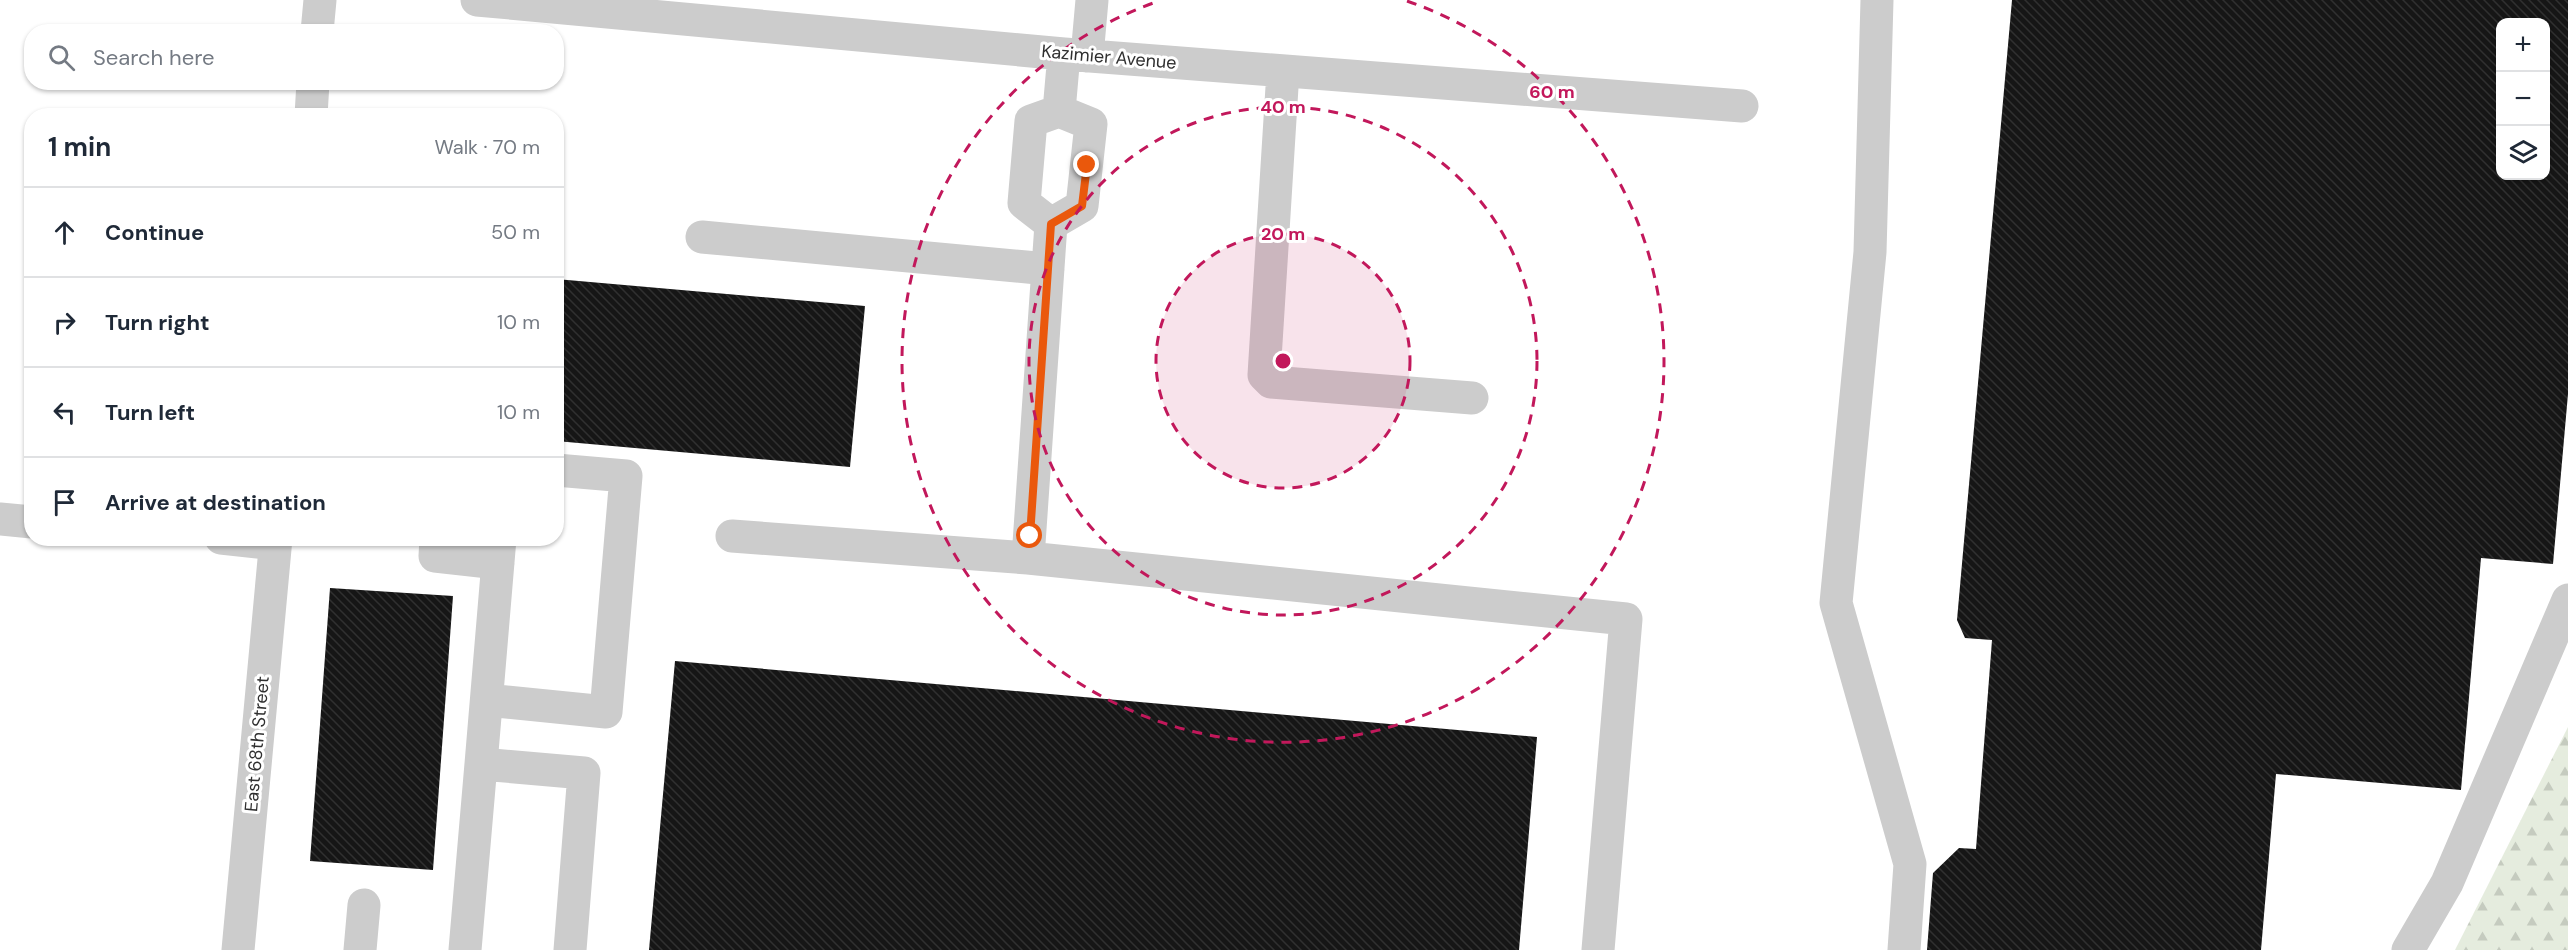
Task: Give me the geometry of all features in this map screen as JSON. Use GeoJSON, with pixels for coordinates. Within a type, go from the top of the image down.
{"type":"FeatureCollection","features":[{"type":"Feature","properties":{"kind":"street"},"geometry":{"type":"LineString","coordinates":[[318,24],[320,0]]}},
{"type":"Feature","properties":{"kind":"street","name":"Kazimier Avenue"},"geometry":{"type":"LineString","coordinates":[[477,0],[1076,55],[1742,106]]}},
{"type":"Feature","properties":{"kind":"street"},"geometry":{"type":"LineString","coordinates":[[1059,111],[1092,0]]}},
{"type":"Feature","properties":{"kind":"street"},"geometry":{"type":"LineString","coordinates":[[1877,0],[1870,252],[1836,603],[1910,864],[1904,950]]}},
{"type":"Feature","properties":{"kind":"street"},"geometry":{"type":"LineString","coordinates":[[1283,70],[1264,375],[1271,382],[1472,398]]}},
{"type":"Feature","properties":{"kind":"street"},"geometry":{"type":"LineString","coordinates":[[311,108],[312,90]]}},
{"type":"Feature","properties":{"kind":"street"},"geometry":{"type":"LineString","coordinates":[[1059,111],[1091,124],[1082,206],[1051,224],[1024,203],[1031,121],[1059,111]]}},
{"type":"Feature","properties":{"kind":"street"},"geometry":{"type":"LineString","coordinates":[[1028,558],[1051,224]]}},
{"type":"Feature","properties":{"kind":"street"},"geometry":{"type":"LineString","coordinates":[[702,237],[1048,269]]}},
{"type":"Feature","properties":{"kind":"street"},"geometry":{"type":"LineString","coordinates":[[487,700],[606,712],[626,476],[564,471]]}},
{"type":"Feature","properties":{"kind":"street"},"geometry":{"type":"LineString","coordinates":[[0,519],[24,521]]}},
{"type":"Feature","properties":{"kind":"street"},"geometry":{"type":"LineString","coordinates":[[732,536],[1028,558],[1626,619],[1598,950]]}},
{"type":"Feature","properties":{"kind":"street","name":"East 68th Street"},"geometry":{"type":"LineString","coordinates":[[238,950],[275,546]]}},
{"type":"Feature","properties":{"kind":"street"},"geometry":{"type":"LineString","coordinates":[[436,546],[435,556],[499,551],[465,950]]}},
{"type":"Feature","properties":{"kind":"street"},"geometry":{"type":"LineString","coordinates":[[2408,950],[2447,883],[2568,600]]}},
{"type":"Feature","properties":{"kind":"street"},"geometry":{"type":"LineString","coordinates":[[481,764],[584,773],[570,950]]}},
{"type":"Feature","properties":{"kind":"street"},"geometry":{"type":"LineString","coordinates":[[360,950],[364,905]]}},
{"type":"Feature","properties":{"kind":"green space"},"geometry":{"type":"Polygon","coordinates":[[[2568,727],[2568,950],[2455,950],[2568,727]]]}},
{"type":"Feature","properties":{"kind":"building"},"geometry":{"type":"Polygon","coordinates":[[[2012,0],[2568,0],[2568,394],[2553,564],[2481,558],[2461,790],[2276,774],[2261,950],[1927,950],[1933,873],[1959,848],[1976,849],[1992,640],[1965,638],[1957,620],[2012,0]]]}},
{"type":"Feature","properties":{"kind":"building"},"geometry":{"type":"Polygon","coordinates":[[[564,280],[865,306],[850,467],[564,442],[564,280]]]}},
{"type":"Feature","properties":{"kind":"building"},"geometry":{"type":"Polygon","coordinates":[[[330,588],[453,596],[433,870],[310,861],[330,588]]]}},
{"type":"Feature","properties":{"kind":"building"},"geometry":{"type":"Polygon","coordinates":[[[675,661],[1537,737],[1519,950],[649,950],[675,661]]]}},
{"type":"Feature","properties":{"kind":"route"},"geometry":{"type":"LineString","coordinates":[[1030,536],[1051,224],[1082,206],[1087,165]]}}]}
